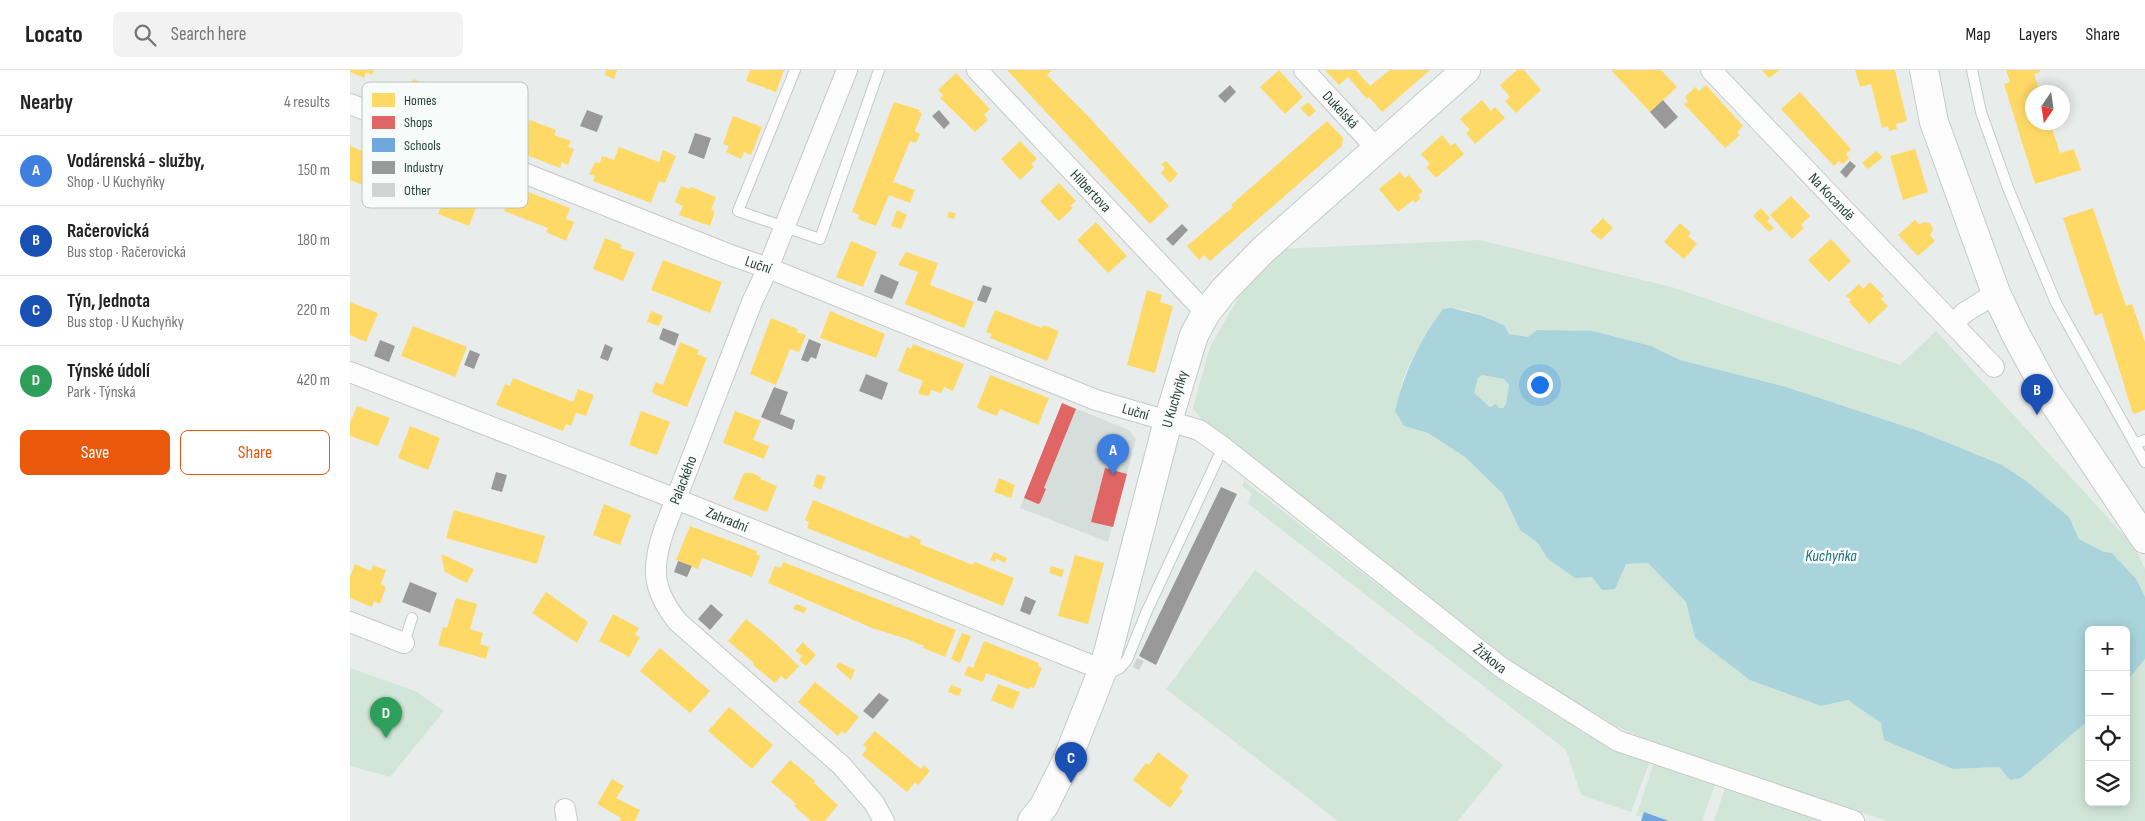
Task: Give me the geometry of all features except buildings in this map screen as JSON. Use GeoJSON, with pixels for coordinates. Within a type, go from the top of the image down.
{"type":"FeatureCollection","features":[{"type":"Feature","properties":{"kind":"street","name":"Palackého"},"geometry":{"type":"LineString","coordinates":[[847,70],[786,226],[752,302],[676,500],[658,549],[655,580],[667,608],[678,622],[841,765],[874,804],[884,821]]}},
{"type":"Feature","properties":{"kind":"street","name":"Hilbertova"},"geometry":{"type":"LineString","coordinates":[[978,70],[1206,313]]}},
{"type":"Feature","properties":{"kind":"street","name":"Dukelská"},"geometry":{"type":"LineString","coordinates":[[1304,70],[1377,149]]}},
{"type":"Feature","properties":{"kind":"street","name":"U Kuchyňky"},"geometry":{"type":"LineString","coordinates":[[1032,821],[1044,806],[1067,760],[1102,674],[1168,421],[1194,335],[1206,313],[1224,290],[1263,250],[1466,70]]}},
{"type":"Feature","properties":{"kind":"street","name":"Na Kocandě"},"geometry":{"type":"LineString","coordinates":[[1711,70],[1994,367]]}},
{"type":"Feature","properties":{"kind":"street"},"geometry":{"type":"LineString","coordinates":[[1924,70],[1934,122],[1996,293],[2048,394],[2145,539]]}},
{"type":"Feature","properties":{"kind":"street","name":"Luční"},"geometry":{"type":"LineString","coordinates":[[350,104],[362,109]]}},
{"type":"Feature","properties":{"kind":"street","name":"Luční"},"geometry":{"type":"LineString","coordinates":[[528,175],[733,256],[768,268],[1096,400],[1168,421]]}},
{"type":"Feature","properties":{"kind":"street"},"geometry":{"type":"LineString","coordinates":[[1953,324],[1964,313],[1996,293]]}},
{"type":"Feature","properties":{"kind":"street","name":"Zahradní"},"geometry":{"type":"LineString","coordinates":[[350,372],[676,500],[1102,674]]}},
{"type":"Feature","properties":{"kind":"street","name":"Žižkova"},"geometry":{"type":"LineString","coordinates":[[1168,421],[1199,430],[1223,447],[1502,668],[1618,741],[1854,821]]}},
{"type":"Feature","properties":{"kind":"street"},"geometry":{"type":"LineString","coordinates":[[350,622],[404,643]]}},
{"type":"Feature","properties":{"kind":"lane"},"geometry":{"type":"LineString","coordinates":[[795,70],[738,211],[820,239],[879,70]]}},
{"type":"Feature","properties":{"kind":"lane"},"geometry":{"type":"LineString","coordinates":[[1972,70],[1981,112],[2008,188],[2056,303],[2145,462]]}},
{"type":"Feature","properties":{"kind":"lane"},"geometry":{"type":"LineString","coordinates":[[2135,444],[2145,440]]}},
{"type":"Feature","properties":{"kind":"lane"},"geometry":{"type":"LineString","coordinates":[[1102,674],[1111,674],[1127,660],[1146,613],[1223,447]]}},
{"type":"Feature","properties":{"kind":"lane"},"geometry":{"type":"LineString","coordinates":[[404,643],[412,618]]}},
{"type":"Feature","properties":{"kind":"shaded area"},"geometry":{"type":"Polygon","coordinates":[[[1062,403],[1129,430],[1136,439],[1108,542],[1020,508],[1062,403]]]}},
{"type":"Feature","properties":{"kind":"green space"},"geometry":{"type":"Polygon","coordinates":[[[1480,240],[1675,288],[1900,365],[1936,331],[2135,547],[2145,569],[2145,597],[2137,580],[2104,552],[2079,539],[2069,517],[1919,431],[1783,386],[1680,360],[1651,346],[1593,331],[1537,330],[1528,337],[1509,334],[1504,325],[1474,313],[1451,308],[1443,309],[1424,337],[1405,374],[1400,392],[1404,426],[1428,433],[1465,457],[1503,494],[1520,530],[1538,543],[1547,558],[1593,577],[1602,590],[1626,564],[1648,563],[1686,602],[1695,638],[1821,706],[1848,700],[1953,769],[1999,767],[2010,780],[2021,778],[2085,723],[2085,806],[2130,806],[2130,677],[2145,659],[2145,821],[1887,821],[1650,741],[1607,722],[1519,667],[1201,419],[1193,408],[1210,347],[1245,286],[1279,249],[1480,240]]]}},
{"type":"Feature","properties":{"kind":"green space"},"geometry":{"type":"Polygon","coordinates":[[[1482,375],[1504,379],[1509,385],[1506,404],[1503,408],[1499,408],[1496,405],[1491,407],[1473,393],[1478,378],[1482,375]]]}},
{"type":"Feature","properties":{"kind":"green space"},"geometry":{"type":"Polygon","coordinates":[[[1244,481],[1506,684],[1591,737],[1595,733],[1648,757],[1649,764],[1631,812],[1581,795],[1566,750],[1247,503],[1252,494],[1242,486],[1244,481]]]}},
{"type":"Feature","properties":{"kind":"green space"},"geometry":{"type":"Polygon","coordinates":[[[1255,570],[1503,765],[1458,821],[1338,821],[1166,689],[1255,570]]]}},
{"type":"Feature","properties":{"kind":"green space"},"geometry":{"type":"Polygon","coordinates":[[[350,668],[415,691],[444,711],[390,777],[350,766],[350,668]]]}},
{"type":"Feature","properties":{"kind":"green space"},"geometry":{"type":"Polygon","coordinates":[[[1659,761],[1714,780],[1715,784],[1702,821],[1670,821],[1645,812],[1642,817],[1636,816],[1653,765],[1659,761]]]}},
{"type":"Feature","properties":{"kind":"green space"},"geometry":{"type":"Polygon","coordinates":[[[1731,785],[1836,821],[1714,821],[1725,788],[1731,785]]]}},
{"type":"Feature","properties":{"kind":"water","name":"Kuchyňka"},"geometry":{"type":"Polygon","coordinates":[[[1451,308],[1480,315],[1504,325],[1509,334],[1528,337],[1537,330],[1593,331],[1651,346],[1680,360],[1783,386],[1919,431],[2002,465],[2026,481],[2069,517],[2079,539],[2104,552],[2112,553],[2137,580],[2145,597],[2145,659],[2130,677],[2130,626],[2085,626],[2085,723],[2021,778],[2010,780],[1999,767],[1953,769],[1884,740],[1881,723],[1848,700],[1821,706],[1750,680],[1695,638],[1686,602],[1648,563],[1626,564],[1615,589],[1602,590],[1592,577],[1575,578],[1547,558],[1538,543],[1520,530],[1503,494],[1465,457],[1428,433],[1404,426],[1395,411],[1398,398],[1413,358],[1443,309],[1451,308]],[[1482,375],[1478,378],[1474,393],[1490,407],[1496,404],[1499,408],[1503,408],[1506,404],[1509,385],[1504,379],[1482,375]]]}},
{"type":"Feature","properties":{"kind":"place","name":"Račerovická"},"geometry":{"type":"Point","coordinates":[2037,415]}},
{"type":"Feature","properties":{"kind":"place","name":"Vodárenská - služby,"},"geometry":{"type":"Point","coordinates":[1113,475]}},
{"type":"Feature","properties":{"kind":"place","name":"Týnské údolí"},"geometry":{"type":"Point","coordinates":[386,738]}},
{"type":"Feature","properties":{"kind":"place","name":"Týn, Jednota"},"geometry":{"type":"Point","coordinates":[1071,783]}}]}
